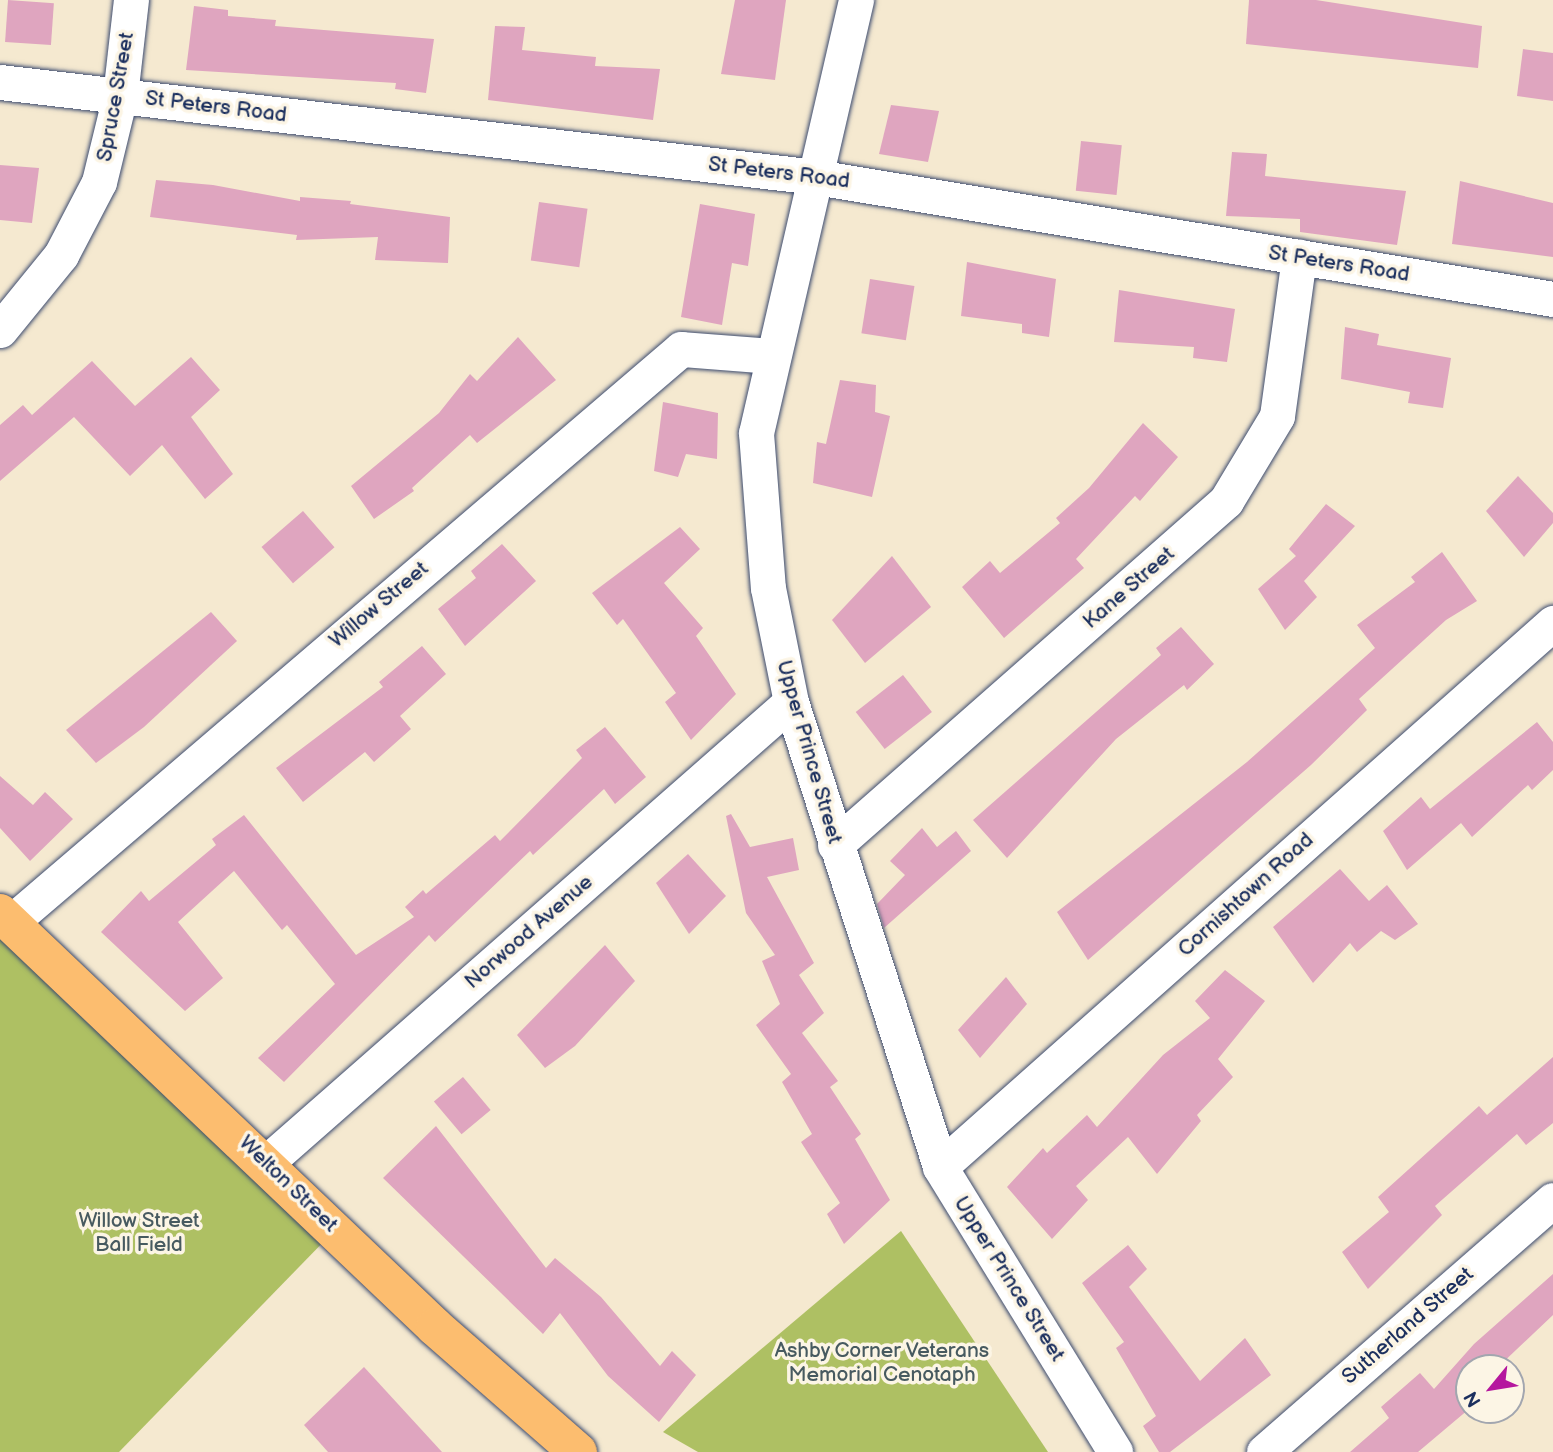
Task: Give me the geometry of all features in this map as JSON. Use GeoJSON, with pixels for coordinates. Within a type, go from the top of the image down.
{"type":"FeatureCollection","features":[{"type":"Feature","properties":{"kind":"main road","name":"Welton Street"},"geometry":{"type":"LineString","coordinates":[[5,918],[267,1162],[562,1448]]}},
{"type":"Feature","properties":{"kind":"street","name":"Spruce Street"},"geometry":{"type":"LineString","coordinates":[[0,330],[48,274],[89,205],[120,96],[131,0]]}},
{"type":"Feature","properties":{"kind":"street","name":"Upper Prince Street"},"geometry":{"type":"LineString","coordinates":[[856,0],[816,177],[771,356],[757,433],[757,474],[768,588],[791,702],[940,1167],[1115,1452]]}},
{"type":"Feature","properties":{"kind":"street","name":"St Peters Road"},"geometry":{"type":"LineString","coordinates":[[0,82],[816,177],[1553,299]]}},
{"type":"Feature","properties":{"kind":"street","name":"Kane Street"},"geometry":{"type":"LineString","coordinates":[[835,845],[1226,501],[1277,416],[1299,257]]}},
{"type":"Feature","properties":{"kind":"street","name":"Willow Street"},"geometry":{"type":"LineString","coordinates":[[5,918],[681,349],[771,356]]}},
{"type":"Feature","properties":{"kind":"street","name":"Cornishtown Road"},"geometry":{"type":"LineString","coordinates":[[940,1167],[1553,623]]}},
{"type":"Feature","properties":{"kind":"street","name":"Norwood Avenue"},"geometry":{"type":"LineString","coordinates":[[267,1162],[791,702]]}},
{"type":"Feature","properties":{"kind":"street","name":"Sutherland Street"},"geometry":{"type":"LineString","coordinates":[[1264,1452],[1553,1200]]}},
{"type":"Feature","properties":{"kind":"green space","name":"Willow Street Ball Field"},"geometry":{"type":"Polygon","coordinates":[[[0,938],[335,1230],[119,1452],[0,1452],[0,938]]]}},
{"type":"Feature","properties":{"kind":"green space","name":"Ashby Corner Veterans Memorial Cenotaph"},"geometry":{"type":"Polygon","coordinates":[[[901,1231],[1048,1452],[698,1452],[663,1432],[901,1231]]]}},
{"type":"Feature","properties":{"kind":"building"},"geometry":{"type":"Polygon","coordinates":[[[8,0],[54,3],[51,45],[5,42],[8,0]]]}},
{"type":"Feature","properties":{"kind":"building"},"geometry":{"type":"Polygon","coordinates":[[[735,0],[786,0],[775,80],[721,74],[735,0]]]}},
{"type":"Feature","properties":{"kind":"building"},"geometry":{"type":"Polygon","coordinates":[[[1249,0],[1316,0],[1482,26],[1478,68],[1246,44],[1249,0]]]}},
{"type":"Feature","properties":{"kind":"building"},"geometry":{"type":"Polygon","coordinates":[[[194,6],[228,10],[228,16],[276,20],[275,26],[434,39],[426,93],[395,89],[396,83],[186,70],[194,6]]]}},
{"type":"Feature","properties":{"kind":"building"},"geometry":{"type":"Polygon","coordinates":[[[495,26],[525,27],[522,50],[596,57],[595,66],[660,69],[653,120],[488,100],[495,26]]]}},
{"type":"Feature","properties":{"kind":"building"},"geometry":{"type":"Polygon","coordinates":[[[1523,49],[1553,53],[1553,101],[1517,96],[1523,49]]]}},
{"type":"Feature","properties":{"kind":"building"},"geometry":{"type":"Polygon","coordinates":[[[891,105],[939,111],[928,162],[879,154],[891,105]]]}},
{"type":"Feature","properties":{"kind":"building"},"geometry":{"type":"Polygon","coordinates":[[[1081,141],[1122,145],[1117,195],[1076,191],[1081,141]]]}},
{"type":"Feature","properties":{"kind":"building"},"geometry":{"type":"Polygon","coordinates":[[[1232,152],[1267,154],[1265,176],[1406,191],[1397,245],[1300,232],[1300,219],[1226,216],[1232,152]]]}},
{"type":"Feature","properties":{"kind":"building"},"geometry":{"type":"Polygon","coordinates":[[[0,165],[39,168],[32,223],[0,220],[0,165]]]}},
{"type":"Feature","properties":{"kind":"building"},"geometry":{"type":"Polygon","coordinates":[[[156,180],[213,185],[300,201],[300,197],[351,201],[350,204],[450,217],[448,263],[375,260],[378,237],[296,240],[297,235],[150,217],[156,180]]]}},
{"type":"Feature","properties":{"kind":"building"},"geometry":{"type":"Polygon","coordinates":[[[1460,181],[1553,203],[1553,257],[1452,244],[1460,181]]]}},
{"type":"Feature","properties":{"kind":"building"},"geometry":{"type":"Polygon","coordinates":[[[539,202],[588,209],[579,267],[531,260],[539,202]]]}},
{"type":"Feature","properties":{"kind":"building"},"geometry":{"type":"Polygon","coordinates":[[[700,204],[755,214],[748,266],[732,263],[722,325],[681,317],[700,204]]]}},
{"type":"Feature","properties":{"kind":"building"},"geometry":{"type":"Polygon","coordinates":[[[967,262],[1056,279],[1049,337],[1022,333],[1022,324],[961,316],[967,262]]]}},
{"type":"Feature","properties":{"kind":"building"},"geometry":{"type":"Polygon","coordinates":[[[870,279],[914,286],[906,340],[861,333],[870,279]]]}},
{"type":"Feature","properties":{"kind":"building"},"geometry":{"type":"Polygon","coordinates":[[[1119,290],[1235,309],[1227,362],[1193,358],[1194,347],[1114,342],[1119,290]]]}},
{"type":"Feature","properties":{"kind":"building"},"geometry":{"type":"Polygon","coordinates":[[[1345,327],[1379,334],[1377,345],[1451,358],[1443,408],[1408,403],[1410,392],[1341,379],[1345,327]]]}},
{"type":"Feature","properties":{"kind":"building"},"geometry":{"type":"Polygon","coordinates":[[[518,337],[556,380],[477,443],[470,435],[412,488],[414,491],[374,519],[351,486],[439,413],[470,374],[477,381],[518,337]]]}},
{"type":"Feature","properties":{"kind":"building"},"geometry":{"type":"Polygon","coordinates":[[[191,357],[220,390],[191,417],[233,474],[205,499],[162,445],[130,476],[74,417],[0,481],[0,425],[23,405],[32,415],[92,361],[135,406],[191,357]]]}},
{"type":"Feature","properties":{"kind":"building"},"geometry":{"type":"Polygon","coordinates":[[[840,380],[876,385],[875,412],[890,416],[872,497],[813,483],[817,442],[826,444],[840,380]]]}},
{"type":"Feature","properties":{"kind":"building"},"geometry":{"type":"Polygon","coordinates":[[[663,402],[718,413],[717,459],[686,454],[678,477],[654,471],[663,402]]]}},
{"type":"Feature","properties":{"kind":"building"},"geometry":{"type":"Polygon","coordinates":[[[1143,423],[1178,457],[1140,501],[1135,496],[1076,559],[1084,568],[1004,638],[962,587],[990,561],[1000,573],[1060,523],[1056,518],[1089,488],[1143,423]]]}},
{"type":"Feature","properties":{"kind":"building"},"geometry":{"type":"Polygon","coordinates":[[[1518,476],[1553,513],[1553,523],[1524,557],[1486,511],[1518,476]]]}},
{"type":"Feature","properties":{"kind":"building"},"geometry":{"type":"Polygon","coordinates":[[[1326,504],[1355,526],[1304,581],[1317,597],[1285,630],[1258,589],[1296,556],[1289,549],[1326,504]]]}},
{"type":"Feature","properties":{"kind":"building"},"geometry":{"type":"Polygon","coordinates":[[[303,511],[334,547],[293,583],[261,547],[303,511]]]}},
{"type":"Feature","properties":{"kind":"building"},"geometry":{"type":"Polygon","coordinates":[[[680,527],[700,549],[664,583],[703,628],[696,636],[736,694],[691,740],[665,702],[676,693],[623,619],[617,625],[592,593],[680,527]]]}},
{"type":"Feature","properties":{"kind":"building"},"geometry":{"type":"Polygon","coordinates":[[[502,544],[536,581],[465,646],[438,609],[476,578],[471,571],[502,544]]]}},
{"type":"Feature","properties":{"kind":"building"},"geometry":{"type":"Polygon","coordinates":[[[1442,552],[1477,601],[1446,620],[1359,699],[1367,710],[1311,765],[1088,960],[1057,912],[1247,762],[1375,648],[1357,625],[1415,582],[1411,577],[1442,552]]]}},
{"type":"Feature","properties":{"kind":"building"},"geometry":{"type":"Polygon","coordinates":[[[892,556],[931,607],[865,663],[832,620],[892,556]]]}},
{"type":"Feature","properties":{"kind":"building"},"geometry":{"type":"Polygon","coordinates":[[[211,612],[237,641],[144,727],[96,763],[66,730],[211,612]]]}},
{"type":"Feature","properties":{"kind":"building"},"geometry":{"type":"Polygon","coordinates":[[[1181,627],[1214,664],[1187,690],[1184,685],[1116,739],[1007,858],[973,820],[1161,655],[1156,648],[1181,627]]]}},
{"type":"Feature","properties":{"kind":"building"},"geometry":{"type":"Polygon","coordinates":[[[422,646],[446,674],[400,716],[411,729],[374,762],[365,752],[303,802],[276,768],[383,687],[379,682],[422,646]]]}},
{"type":"Feature","properties":{"kind":"building"},"geometry":{"type":"Polygon","coordinates":[[[903,675],[932,712],[885,749],[856,712],[903,675]]]}},
{"type":"Feature","properties":{"kind":"building"},"geometry":{"type":"Polygon","coordinates":[[[1537,722],[1553,742],[1553,770],[1532,790],[1528,785],[1472,837],[1461,823],[1407,870],[1383,831],[1421,797],[1430,809],[1537,722]]]}},
{"type":"Feature","properties":{"kind":"building"},"geometry":{"type":"Polygon","coordinates":[[[605,727],[646,777],[615,804],[604,789],[533,855],[530,851],[435,942],[429,935],[284,1082],[258,1058],[335,984],[287,925],[282,930],[234,871],[178,922],[223,978],[185,1011],[101,932],[141,891],[149,901],[216,845],[212,839],[244,815],[356,955],[414,917],[405,907],[423,890],[426,894],[495,835],[500,841],[582,758],[576,750],[605,727]]]}},
{"type":"Feature","properties":{"kind":"building"},"geometry":{"type":"Polygon","coordinates":[[[0,776],[33,805],[45,792],[73,819],[30,861],[0,828],[0,776]]]}},
{"type":"Feature","properties":{"kind":"building"},"geometry":{"type":"Polygon","coordinates":[[[731,814],[750,847],[793,838],[799,870],[767,877],[814,963],[799,975],[824,1013],[802,1033],[838,1081],[830,1087],[861,1134],[855,1139],[890,1200],[844,1244],[827,1214],[840,1203],[801,1142],[812,1134],[782,1082],[791,1074],[756,1025],[780,1004],[762,961],[775,955],[746,913],[726,816],[731,814]]]}},
{"type":"Feature","properties":{"kind":"building"},"geometry":{"type":"Polygon","coordinates":[[[922,828],[937,847],[956,831],[971,851],[884,928],[877,904],[905,875],[890,861],[922,828]]]}},
{"type":"Feature","properties":{"kind":"building"},"geometry":{"type":"Polygon","coordinates":[[[688,854],[726,896],[689,934],[656,883],[688,854]]]}},
{"type":"Feature","properties":{"kind":"building"},"geometry":{"type":"Polygon","coordinates":[[[1340,869],[1369,901],[1387,885],[1418,924],[1395,940],[1381,931],[1357,952],[1350,943],[1313,983],[1273,927],[1340,869]]]}},
{"type":"Feature","properties":{"kind":"building"},"geometry":{"type":"Polygon","coordinates":[[[605,945],[635,981],[575,1046],[545,1068],[517,1035],[605,945]]]}},
{"type":"Feature","properties":{"kind":"building"},"geometry":{"type":"Polygon","coordinates":[[[1225,970],[1265,1001],[1218,1059],[1233,1077],[1197,1115],[1201,1121],[1157,1174],[1128,1137],[1076,1186],[1088,1200],[1052,1239],[1007,1187],[1043,1148],[1047,1153],[1087,1115],[1097,1127],[1163,1055],[1210,1018],[1195,1001],[1225,970]]]}},
{"type":"Feature","properties":{"kind":"building"},"geometry":{"type":"Polygon","coordinates":[[[1006,977],[1027,1004],[980,1058],[958,1030],[1006,977]]]}},
{"type":"Feature","properties":{"kind":"building"},"geometry":{"type":"Polygon","coordinates":[[[1553,1057],[1553,1123],[1526,1145],[1517,1134],[1435,1206],[1442,1215],[1368,1289],[1342,1252],[1389,1212],[1378,1197],[1479,1106],[1487,1115],[1553,1057]]]}},
{"type":"Feature","properties":{"kind":"building"},"geometry":{"type":"Polygon","coordinates":[[[463,1077],[491,1110],[462,1134],[434,1101],[463,1077]]]}},
{"type":"Feature","properties":{"kind":"building"},"geometry":{"type":"Polygon","coordinates":[[[436,1126],[546,1268],[555,1258],[601,1297],[660,1366],[672,1351],[696,1375],[659,1422],[608,1376],[560,1313],[543,1334],[383,1178],[436,1126]]]}},
{"type":"Feature","properties":{"kind":"building"},"geometry":{"type":"Polygon","coordinates":[[[1128,1245],[1147,1269],[1129,1287],[1200,1381],[1245,1338],[1271,1375],[1170,1452],[1159,1452],[1143,1426],[1156,1416],[1116,1348],[1124,1342],[1082,1283],[1128,1245]]]}},
{"type":"Feature","properties":{"kind":"building"},"geometry":{"type":"Polygon","coordinates":[[[1553,1274],[1553,1315],[1512,1354],[1465,1354],[1553,1274]]]}},
{"type":"Feature","properties":{"kind":"building"},"geometry":{"type":"Polygon","coordinates":[[[1455,1365],[1455,1421],[1418,1452],[1350,1452],[1389,1418],[1381,1407],[1420,1373],[1434,1389],[1455,1365]]]}},
{"type":"Feature","properties":{"kind":"building"},"geometry":{"type":"Polygon","coordinates":[[[364,1367],[442,1452],[328,1452],[304,1425],[364,1367]]]}}]}
